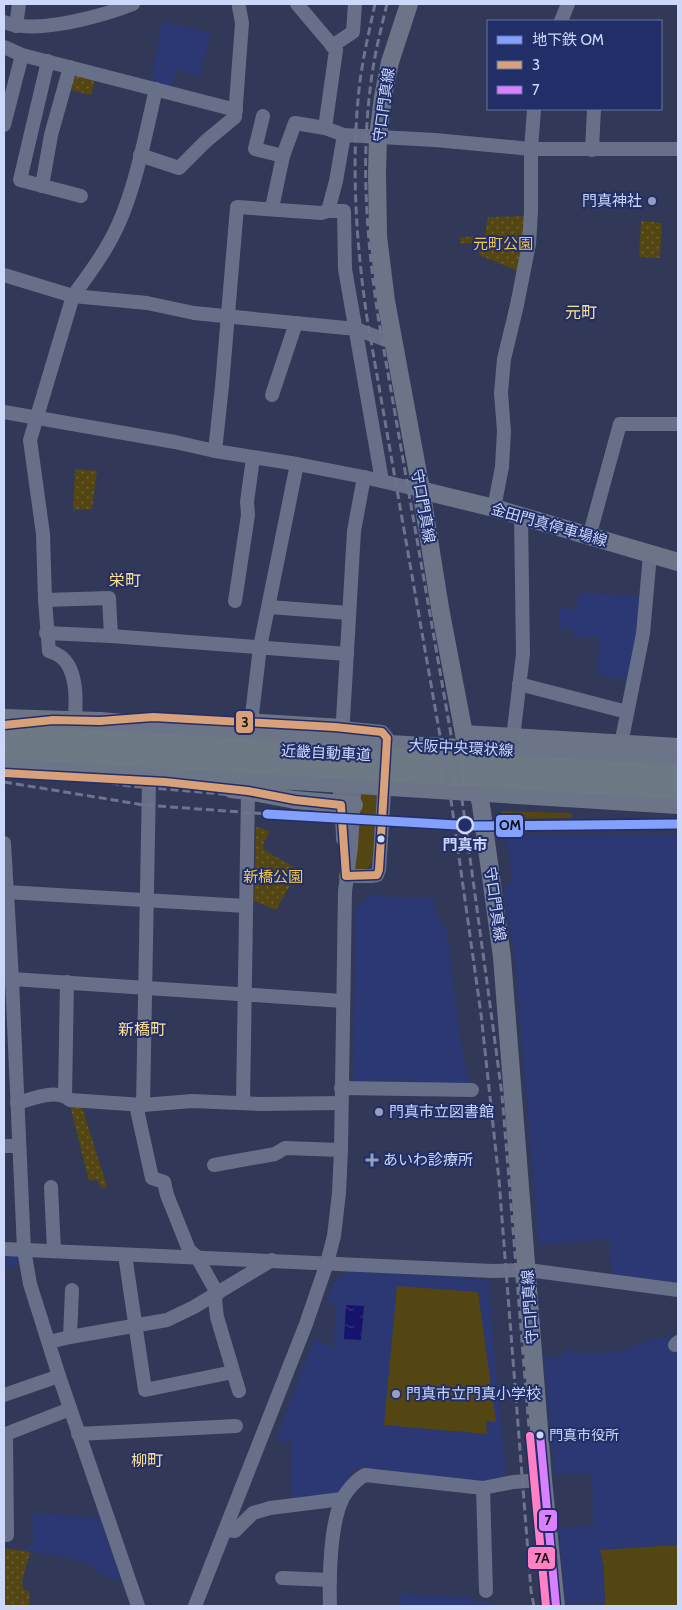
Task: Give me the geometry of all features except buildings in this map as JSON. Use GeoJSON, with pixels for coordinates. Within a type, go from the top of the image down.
{"type":"FeatureCollection","features":[{"type":"Feature","properties":{"kind":"highway","name":"近畿自動車道"},"geometry":{"type":"LineString","coordinates":[[4,734],[678,775]]}},
{"type":"Feature","properties":{"kind":"highway","name":"近畿自動車道"},"geometry":{"type":"LineString","coordinates":[[4,749],[678,789]]}},
{"type":"Feature","properties":{"kind":"main road","name":"守口門真線"},"geometry":{"type":"LineString","coordinates":[[409,4],[390,62],[383,97],[378,136],[378,236],[385,292],[440,608],[464,734],[481,805],[502,957],[543,1480],[556,1606]]}},
{"type":"Feature","properties":{"kind":"main road","name":"金田門真停車場線"},"geometry":{"type":"LineString","coordinates":[[420,490],[494,508],[678,562]]}},
{"type":"Feature","properties":{"kind":"main road"},"geometry":{"type":"LineString","coordinates":[[4,708],[24,711],[53,720]]}},
{"type":"Feature","properties":{"kind":"main road"},"geometry":{"type":"LineString","coordinates":[[100,721],[153,717],[350,729]]}},
{"type":"Feature","properties":{"kind":"main road","name":"大阪中央環状線"},"geometry":{"type":"LineString","coordinates":[[4,718],[100,721],[318,740],[627,751],[678,760]]}},
{"type":"Feature","properties":{"kind":"main road"},"geometry":{"type":"LineString","coordinates":[[4,725],[53,720]]}},
{"type":"Feature","properties":{"kind":"main road"},"geometry":{"type":"LineString","coordinates":[[464,734],[533,739],[627,751],[678,747]]}},
{"type":"Feature","properties":{"kind":"main road"},"geometry":{"type":"LineString","coordinates":[[4,742],[25,747],[81,767],[152,782],[232,778]]}},
{"type":"Feature","properties":{"kind":"main road"},"geometry":{"type":"LineString","coordinates":[[4,763],[678,805]]}},
{"type":"Feature","properties":{"kind":"main road"},"geometry":{"type":"LineString","coordinates":[[4,773],[152,782],[248,791],[295,800],[348,805]]}},
{"type":"Feature","properties":{"kind":"main road"},"geometry":{"type":"LineString","coordinates":[[481,805],[678,817]]}},
{"type":"Feature","properties":{"kind":"street"},"geometry":{"type":"LineString","coordinates":[[19,4],[10,24],[60,24],[109,13],[133,4]]}},
{"type":"Feature","properties":{"kind":"street"},"geometry":{"type":"LineString","coordinates":[[297,4],[336,50],[325,128]]}},
{"type":"Feature","properties":{"kind":"street"},"geometry":{"type":"LineString","coordinates":[[332,46],[353,32],[355,4]]}},
{"type":"Feature","properties":{"kind":"street"},"geometry":{"type":"LineString","coordinates":[[562,20],[568,4]]}},
{"type":"Feature","properties":{"kind":"street"},"geometry":{"type":"LineString","coordinates":[[140,155],[179,168],[206,140],[235,117],[242,23],[239,7]]}},
{"type":"Feature","properties":{"kind":"street"},"geometry":{"type":"LineString","coordinates":[[4,47],[22,54],[236,110]]}},
{"type":"Feature","properties":{"kind":"street"},"geometry":{"type":"LineString","coordinates":[[4,125],[22,54]]}},
{"type":"Feature","properties":{"kind":"street"},"geometry":{"type":"LineString","coordinates":[[48,61],[20,180],[81,196]]}},
{"type":"Feature","properties":{"kind":"street"},"geometry":{"type":"LineString","coordinates":[[42,186],[51,136],[70,67]]}},
{"type":"Feature","properties":{"kind":"street"},"geometry":{"type":"LineString","coordinates":[[75,720],[76,705],[72,676],[68,665],[60,656],[49,651],[46,633],[43,534],[30,440],[73,296],[88,276],[118,225],[130,195],[156,89]]}},
{"type":"Feature","properties":{"kind":"street"},"geometry":{"type":"LineString","coordinates":[[494,508],[504,431],[501,393],[504,359],[529,244],[534,110]]}},
{"type":"Feature","properties":{"kind":"street"},"geometry":{"type":"LineString","coordinates":[[592,150],[594,110]]}},
{"type":"Feature","properties":{"kind":"street"},"geometry":{"type":"LineString","coordinates":[[263,116],[255,149],[283,156]]}},
{"type":"Feature","properties":{"kind":"street"},"geometry":{"type":"LineString","coordinates":[[272,208],[283,156],[294,123],[325,128],[344,135],[378,136],[531,149],[678,149]]}},
{"type":"Feature","properties":{"kind":"street"},"geometry":{"type":"LineString","coordinates":[[328,211],[336,181],[344,135]]}},
{"type":"Feature","properties":{"kind":"street"},"geometry":{"type":"LineString","coordinates":[[215,451],[229,316],[237,207],[321,213],[328,211],[344,212],[345,269],[382,481]]}},
{"type":"Feature","properties":{"kind":"street"},"geometry":{"type":"LineString","coordinates":[[4,275],[73,296],[147,303],[194,313],[356,329],[394,343]]}},
{"type":"Feature","properties":{"kind":"street"},"geometry":{"type":"LineString","coordinates":[[272,395],[296,324]]}},
{"type":"Feature","properties":{"kind":"street"},"geometry":{"type":"LineString","coordinates":[[4,412],[254,458],[297,464],[420,490]]}},
{"type":"Feature","properties":{"kind":"street"},"geometry":{"type":"LineString","coordinates":[[589,537],[620,424],[678,424]]}},
{"type":"Feature","properties":{"kind":"street"},"geometry":{"type":"LineString","coordinates":[[235,601],[248,515],[247,502],[254,458]]}},
{"type":"Feature","properties":{"kind":"street"},"geometry":{"type":"LineString","coordinates":[[251,723],[260,648],[297,464]]}},
{"type":"Feature","properties":{"kind":"street"},"geometry":{"type":"LineString","coordinates":[[195,1606],[227,1530],[306,1324],[327,1263],[334,1236],[339,1194],[346,876],[350,847],[348,805],[339,790],[350,729],[347,654],[349,613],[354,531],[364,477]]}},
{"type":"Feature","properties":{"kind":"street"},"geometry":{"type":"LineString","coordinates":[[513,738],[523,654],[521,516]]}},
{"type":"Feature","properties":{"kind":"street"},"geometry":{"type":"LineString","coordinates":[[627,751],[627,712],[643,634],[650,554]]}},
{"type":"Feature","properties":{"kind":"street"},"geometry":{"type":"LineString","coordinates":[[45,600],[110,598],[111,636]]}},
{"type":"Feature","properties":{"kind":"street"},"geometry":{"type":"LineString","coordinates":[[269,607],[349,613]]}},
{"type":"Feature","properties":{"kind":"street"},"geometry":{"type":"LineString","coordinates":[[46,633],[111,636],[347,654]]}},
{"type":"Feature","properties":{"kind":"street"},"geometry":{"type":"LineString","coordinates":[[519,684],[627,712]]}},
{"type":"Feature","properties":{"kind":"street"},"geometry":{"type":"LineString","coordinates":[[346,876],[372,876],[377,875],[379,870],[388,738],[382,732],[350,729]]}},
{"type":"Feature","properties":{"kind":"street"},"geometry":{"type":"LineString","coordinates":[[533,739],[533,808]]}},
{"type":"Feature","properties":{"kind":"street"},"geometry":{"type":"LineString","coordinates":[[152,782],[147,899],[146,987],[140,1105],[152,1178],[164,1182],[167,1195],[190,1250],[197,1256],[217,1293],[217,1317],[238,1391]]}},
{"type":"Feature","properties":{"kind":"street"},"geometry":{"type":"LineString","coordinates":[[243,1102],[248,791]]}},
{"type":"Feature","properties":{"kind":"street"},"geometry":{"type":"LineString","coordinates":[[4,843],[7,964],[12,979],[9,1047],[17,1104],[24,1250],[30,1284],[59,1376],[138,1606]]}},
{"type":"Feature","properties":{"kind":"street"},"geometry":{"type":"LineString","coordinates":[[5,893],[147,899],[246,906]]}},
{"type":"Feature","properties":{"kind":"street"},"geometry":{"type":"LineString","coordinates":[[12,979],[343,1001]]}},
{"type":"Feature","properties":{"kind":"street"},"geometry":{"type":"LineString","coordinates":[[65,1096],[67,982]]}},
{"type":"Feature","properties":{"kind":"street"},"geometry":{"type":"LineString","coordinates":[[341,1088],[472,1090]]}},
{"type":"Feature","properties":{"kind":"street"},"geometry":{"type":"LineString","coordinates":[[17,1104],[52,1094],[65,1096],[70,1100],[140,1105],[192,1101],[259,1104],[341,1103]]}},
{"type":"Feature","properties":{"kind":"street"},"geometry":{"type":"LineString","coordinates":[[4,1146],[19,1146]]}},
{"type":"Feature","properties":{"kind":"street"},"geometry":{"type":"LineString","coordinates":[[214,1165],[275,1154],[284,1148],[340,1150]]}},
{"type":"Feature","properties":{"kind":"street"},"geometry":{"type":"LineString","coordinates":[[51,1187],[54,1251]]}},
{"type":"Feature","properties":{"kind":"street"},"geometry":{"type":"LineString","coordinates":[[4,1249],[125,1255],[197,1256],[493,1272],[528,1270],[678,1290]]}},
{"type":"Feature","properties":{"kind":"street"},"geometry":{"type":"LineString","coordinates":[[125,1255],[145,1390],[233,1372]]}},
{"type":"Feature","properties":{"kind":"street"},"geometry":{"type":"LineString","coordinates":[[49,1342],[167,1320],[194,1307],[273,1260]]}},
{"type":"Feature","properties":{"kind":"street"},"geometry":{"type":"LineString","coordinates":[[70,1337],[72,1290]]}},
{"type":"Feature","properties":{"kind":"street"},"geometry":{"type":"LineString","coordinates":[[4,1395],[59,1376]]}},
{"type":"Feature","properties":{"kind":"street"},"geometry":{"type":"LineString","coordinates":[[7,1535],[5,1516],[6,1434],[70,1409]]}},
{"type":"Feature","properties":{"kind":"street"},"geometry":{"type":"LineString","coordinates":[[78,1434],[236,1426]]}},
{"type":"Feature","properties":{"kind":"street"},"geometry":{"type":"LineString","coordinates":[[330,1606],[334,1528],[342,1499],[360,1478],[365,1475],[482,1488],[513,1482],[543,1480]]}},
{"type":"Feature","properties":{"kind":"street"},"geometry":{"type":"LineString","coordinates":[[482,1488],[486,1591]]}},
{"type":"Feature","properties":{"kind":"street"},"geometry":{"type":"LineString","coordinates":[[227,1530],[234,1531],[253,1513],[270,1508],[342,1499]]}},
{"type":"Feature","properties":{"kind":"street"},"geometry":{"type":"LineString","coordinates":[[282,1578],[330,1580]]}},
{"type":"Feature","properties":{"kind":"shaded area"},"geometry":{"type":"Polygon","coordinates":[[[162,23],[211,32],[199,77],[176,70],[170,90],[151,85],[162,23]]]}},
{"type":"Feature","properties":{"kind":"shaded area"},"geometry":{"type":"Polygon","coordinates":[[[580,593],[646,597],[632,680],[597,675],[600,637],[573,637],[573,629],[560,630],[559,606],[575,610],[580,593]]]}},
{"type":"Feature","properties":{"kind":"shaded area"},"geometry":{"type":"Polygon","coordinates":[[[678,835],[678,1283],[612,1276],[609,1238],[539,1245],[515,960],[504,889],[513,879],[507,841],[512,836],[678,835]]]}},
{"type":"Feature","properties":{"kind":"shaded area"},"geometry":{"type":"Polygon","coordinates":[[[369,896],[433,898],[435,912],[447,929],[457,1019],[468,1085],[353,1082],[356,908],[369,896]]]}},
{"type":"Feature","properties":{"kind":"shaded area"},"geometry":{"type":"Polygon","coordinates":[[[4,1255],[18,1255],[18,1266],[4,1268],[4,1255]]]}},
{"type":"Feature","properties":{"kind":"shaded area","name":"門真市立門真小学校"},"geometry":{"type":"Polygon","coordinates":[[[348,1271],[488,1280],[506,1478],[489,1482],[355,1467],[341,1494],[291,1497],[292,1442],[276,1440],[314,1339],[333,1348],[336,1305],[327,1301],[336,1278],[340,1279],[348,1271]]]}},
{"type":"Feature","properties":{"kind":"shaded area","name":"門真市役所"},"geometry":{"type":"Polygon","coordinates":[[[678,1335],[678,1545],[600,1550],[604,1568],[605,1602],[566,1603],[558,1528],[593,1526],[592,1473],[555,1475],[544,1358],[563,1356],[563,1350],[589,1354],[619,1351],[658,1338],[678,1335]]]}},
{"type":"Feature","properties":{"kind":"shaded area"},"geometry":{"type":"Polygon","coordinates":[[[32,1513],[100,1518],[121,1582],[98,1572],[82,1561],[29,1551],[28,1545],[33,1544],[32,1513]]]}},
{"type":"Feature","properties":{"kind":"shaded area"},"geometry":{"type":"Polygon","coordinates":[[[399,1594],[471,1598],[471,1602],[491,1602],[491,1606],[399,1606],[399,1594]]]}},
{"type":"Feature","properties":{"kind":"green space"},"geometry":{"type":"Polygon","coordinates":[[[78,75],[95,79],[91,95],[71,90],[74,77],[78,75]]]}},
{"type":"Feature","properties":{"kind":"green space","name":"元町公園"},"geometry":{"type":"Polygon","coordinates":[[[527,216],[518,271],[479,255],[480,244],[460,243],[460,237],[485,236],[488,217],[527,216]]]}},
{"type":"Feature","properties":{"kind":"green space"},"geometry":{"type":"Polygon","coordinates":[[[641,221],[662,223],[660,258],[639,257],[641,221]]]}},
{"type":"Feature","properties":{"kind":"green space"},"geometry":{"type":"Polygon","coordinates":[[[75,469],[97,471],[92,509],[73,510],[75,469]]]}},
{"type":"Feature","properties":{"kind":"green space"},"geometry":{"type":"Polygon","coordinates":[[[362,739],[381,741],[372,862],[365,870],[355,871],[362,739]]]}},
{"type":"Feature","properties":{"kind":"green space"},"geometry":{"type":"Polygon","coordinates":[[[501,811],[572,813],[572,818],[500,819],[501,811]]]}},
{"type":"Feature","properties":{"kind":"green space"},"geometry":{"type":"Polygon","coordinates":[[[556,823],[633,824],[634,827],[556,829],[556,823]]]}},
{"type":"Feature","properties":{"kind":"green space","name":"新橋公園"},"geometry":{"type":"Polygon","coordinates":[[[256,827],[270,831],[263,844],[264,850],[299,870],[276,910],[254,901],[256,827]]]}},
{"type":"Feature","properties":{"kind":"green space"},"geometry":{"type":"Polygon","coordinates":[[[81,1104],[107,1187],[101,1188],[97,1180],[89,1181],[70,1105],[81,1104]]]}},
{"type":"Feature","properties":{"kind":"green space"},"geometry":{"type":"Polygon","coordinates":[[[397,1286],[478,1292],[496,1422],[486,1421],[487,1434],[384,1425],[397,1286]]]}},
{"type":"Feature","properties":{"kind":"green space"},"geometry":{"type":"Polygon","coordinates":[[[678,1545],[678,1606],[605,1606],[604,1568],[600,1550],[678,1545]]]}},
{"type":"Feature","properties":{"kind":"green space"},"geometry":{"type":"Polygon","coordinates":[[[4,1548],[30,1552],[22,1582],[24,1590],[30,1592],[29,1606],[4,1606],[4,1548]]]}},
{"type":"Feature","properties":{"kind":"water"},"geometry":{"type":"Polygon","coordinates":[[[346,1305],[364,1306],[361,1340],[344,1339],[346,1305]]]}},
{"type":"Feature","properties":{"kind":"railway"},"geometry":{"type":"LineString","coordinates":[[375,4],[362,68],[355,147],[360,261],[367,318],[450,793],[481,1014],[499,1180],[531,1591],[534,1606]]}},
{"type":"Feature","properties":{"kind":"railway"},"geometry":{"type":"LineString","coordinates":[[387,4],[373,68],[367,118],[368,232],[378,316],[461,792],[502,1095],[542,1590],[545,1606]]}},
{"type":"Feature","properties":{"kind":"railway"},"geometry":{"type":"LineString","coordinates":[[4,767],[130,786],[268,798]]}},
{"type":"Feature","properties":{"kind":"railway"},"geometry":{"type":"LineString","coordinates":[[4,782],[144,805],[267,814]]}},
{"type":"Feature","properties":{"kind":"metro line","name":"OM"},"geometry":{"type":"LineString","coordinates":[[267,814],[474,826],[678,824]]}},
{"type":"Feature","properties":{"kind":"transit line","name":"3"},"geometry":{"type":"LineString","coordinates":[[4,725],[53,720],[100,721],[153,717],[335,727],[382,732],[387,738],[379,870],[377,875],[346,876],[341,805],[295,800],[248,791],[165,782],[4,773]]}},
{"type":"Feature","properties":{"kind":"transit line","name":"7"},"geometry":{"type":"LineString","coordinates":[[540,1435],[556,1606]]}},
{"type":"Feature","properties":{"kind":"transit line","name":"7A"},"geometry":{"type":"LineString","coordinates":[[530,1436],[546,1606]]}},
{"type":"Feature","properties":{"kind":"place","name":"門真神社"},"geometry":{"type":"Point","coordinates":[652,201]}},
{"type":"Feature","properties":{"kind":"place","name":"門真市"},"geometry":{"type":"Point","coordinates":[465,825]}},
{"type":"Feature","properties":{"kind":"place","name":"門真市立図書館"},"geometry":{"type":"Point","coordinates":[379,1112]}},
{"type":"Feature","properties":{"kind":"place","name":"あいわ診療所"},"geometry":{"type":"Point","coordinates":[372,1160]}},
{"type":"Feature","properties":{"kind":"place","name":"門真市立門真小学校"},"geometry":{"type":"Point","coordinates":[396,1394]}},
{"type":"Feature","properties":{"kind":"place","name":"門真市役所"},"geometry":{"type":"Point","coordinates":[540,1435]}},
{"type":"Feature","properties":{"kind":"district","name":"元町"},"geometry":{"type":"Point","coordinates":[581,312]}},
{"type":"Feature","properties":{"kind":"district","name":"栄町"},"geometry":{"type":"Point","coordinates":[125,580]}},
{"type":"Feature","properties":{"kind":"district","name":"新橋町"},"geometry":{"type":"Point","coordinates":[142,1029]}},
{"type":"Feature","properties":{"kind":"district","name":"柳町"},"geometry":{"type":"Point","coordinates":[147,1460]}}]}
